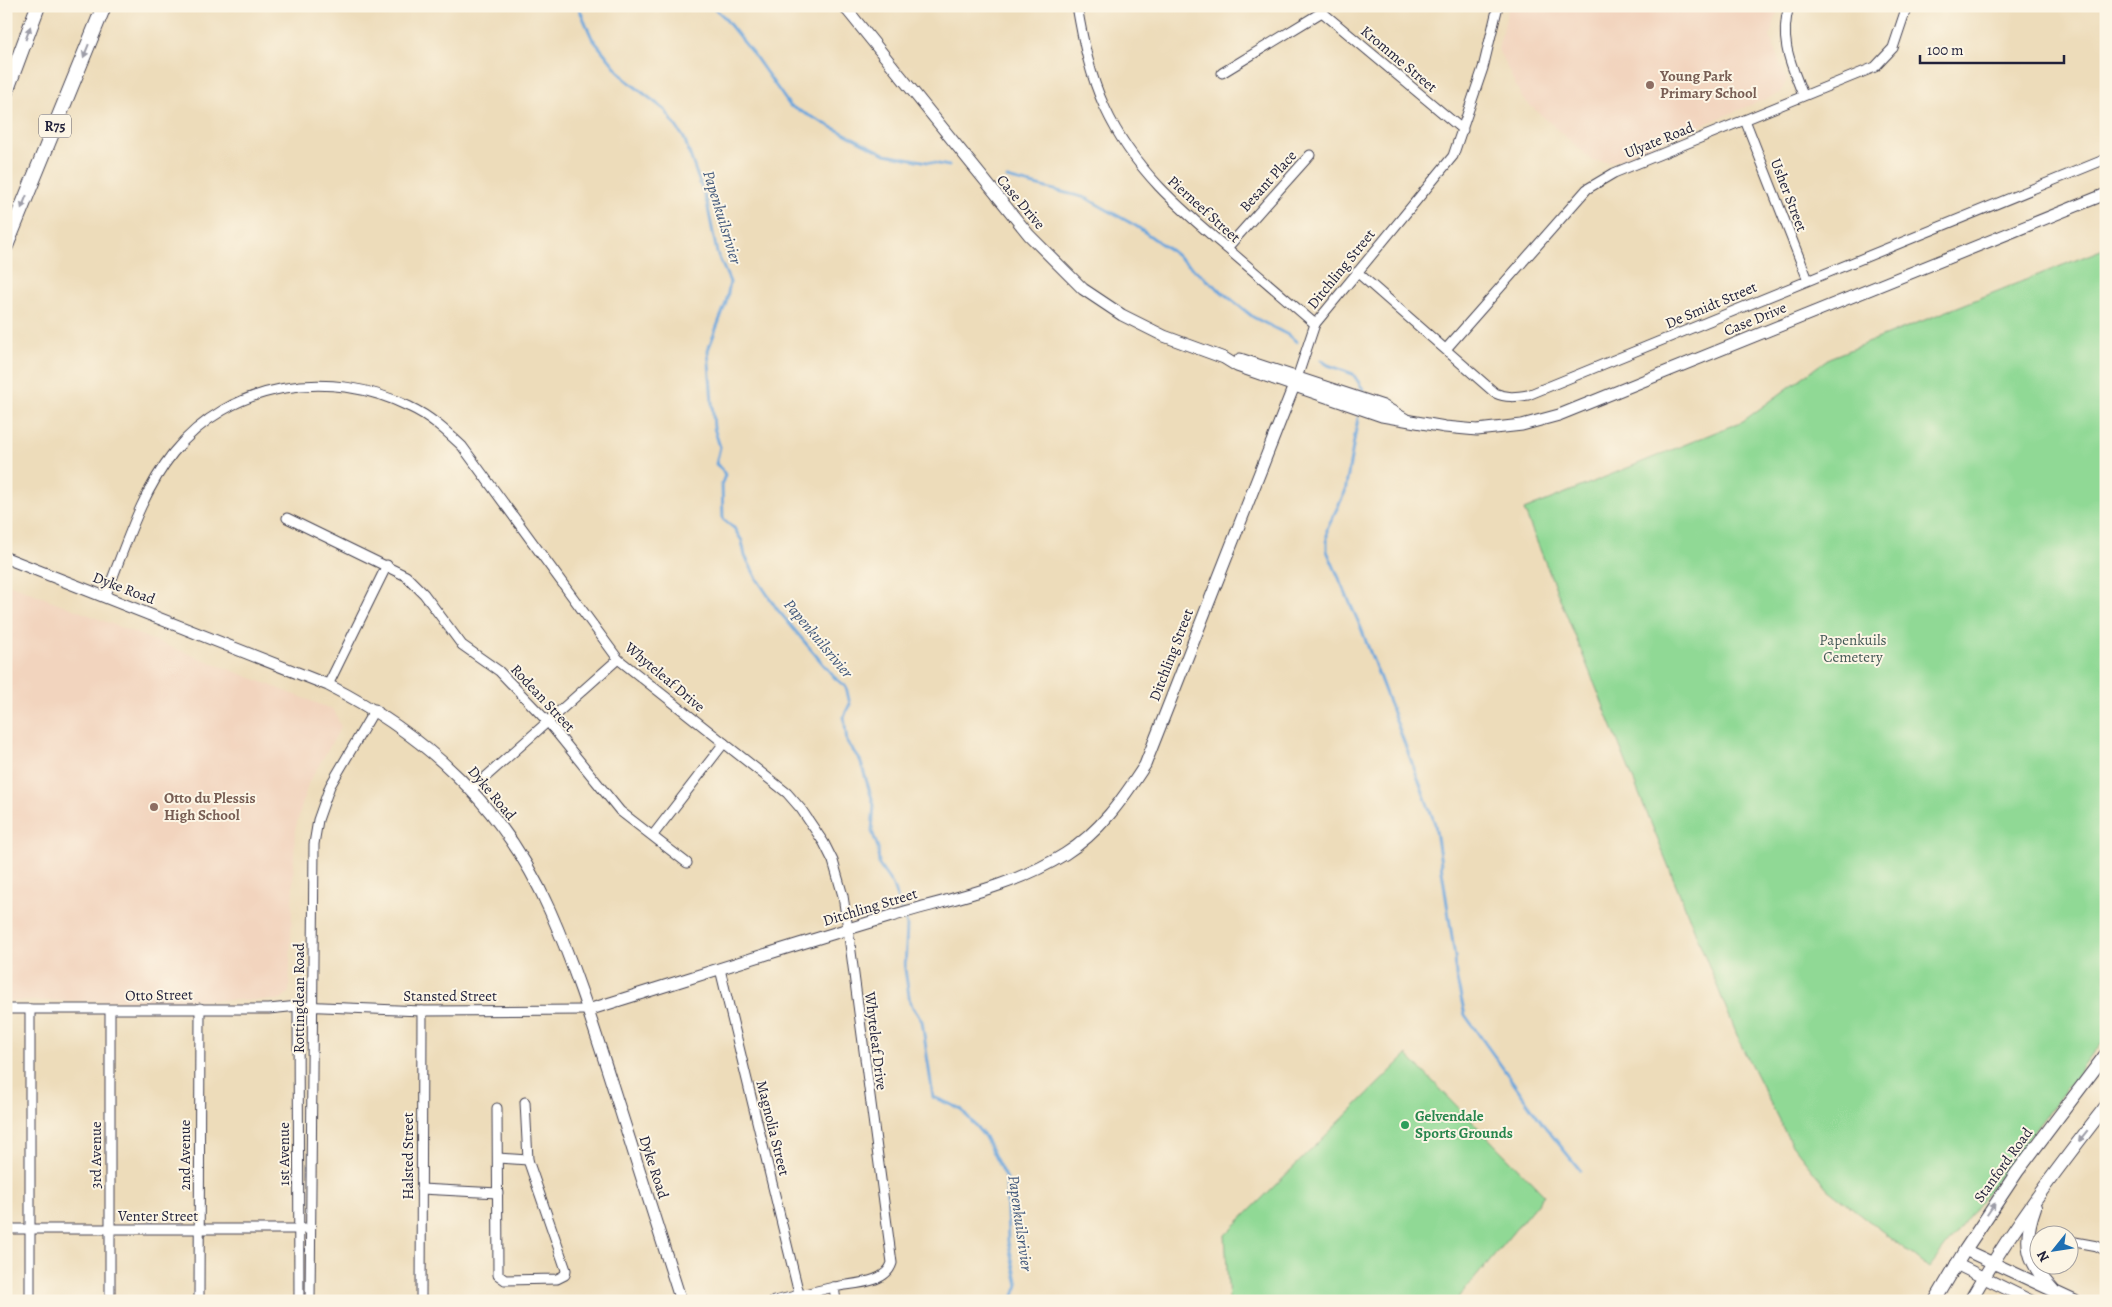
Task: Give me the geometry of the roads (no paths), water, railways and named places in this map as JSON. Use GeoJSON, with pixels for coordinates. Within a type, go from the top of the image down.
{"type":"FeatureCollection","features":[{"type":"Feature","properties":{"kind":"main road"},"geometry":{"type":"LineString","coordinates":[[6,92],[38,6]]}},
{"type":"Feature","properties":{"kind":"main road","name":"R75"},"geometry":{"type":"LineString","coordinates":[[6,246],[104,6]]}},
{"type":"Feature","properties":{"kind":"main road","name":"Stanford Road"},"geometry":{"type":"LineString","coordinates":[[1935,1301],[1956,1264],[2017,1172],[2106,1054]]}},
{"type":"Feature","properties":{"kind":"main road"},"geometry":{"type":"LineString","coordinates":[[1970,1301],[1992,1264],[2043,1188],[2106,1106]]}},
{"type":"Feature","properties":{"kind":"main road"},"geometry":{"type":"LineString","coordinates":[[2043,1188],[2031,1222],[2028,1245],[2031,1262],[2053,1290]]}},
{"type":"Feature","properties":{"kind":"street","name":"Case Drive"},"geometry":{"type":"LineString","coordinates":[[844,6],[1029,235],[1083,289],[1122,315],[1150,330],[1224,358],[1237,366],[1295,382],[1369,413],[1445,428],[1477,430],[1522,425],[1559,415],[2106,194]]}},
{"type":"Feature","properties":{"kind":"street","name":"Pierneef Street"},"geometry":{"type":"LineString","coordinates":[[1077,6],[1094,78],[1105,108],[1136,160],[1170,199],[1315,324]]}},
{"type":"Feature","properties":{"kind":"street"},"geometry":{"type":"LineString","coordinates":[[1789,6],[1785,19],[1784,38],[1790,62],[1804,95]]}},
{"type":"Feature","properties":{"kind":"street","name":"Ulyate Road"},"geometry":{"type":"LineString","coordinates":[[1446,350],[1587,190],[1614,173],[1875,67],[1893,48],[1907,6]]}},
{"type":"Feature","properties":{"kind":"street","name":"Ditchling Street"},"geometry":{"type":"LineString","coordinates":[[588,1010],[890,916],[1017,879],[1039,869],[1082,842],[1116,807],[1144,765],[1295,382],[1315,324],[1453,156],[1483,68],[1496,7]]}},
{"type":"Feature","properties":{"kind":"street"},"geometry":{"type":"LineString","coordinates":[[1222,73],[1322,9]]}},
{"type":"Feature","properties":{"kind":"street","name":"Kromme Street"},"geometry":{"type":"LineString","coordinates":[[1322,9],[1463,130]]}},
{"type":"Feature","properties":{"kind":"street","name":"Usher Street"},"geometry":{"type":"LineString","coordinates":[[1745,120],[1808,280]]}},
{"type":"Feature","properties":{"kind":"street","name":"Besant Place"},"geometry":{"type":"LineString","coordinates":[[1227,248],[1310,155]]}},
{"type":"Feature","properties":{"kind":"street","name":"De Smidt Street"},"geometry":{"type":"LineString","coordinates":[[1357,272],[1495,393],[1510,397],[1528,395],[2106,159]]}},
{"type":"Feature","properties":{"kind":"street","name":"Whyteleaf Drive"},"geometry":{"type":"LineString","coordinates":[[105,597],[150,488],[173,453],[201,426],[236,402],[261,393],[291,386],[336,385],[374,393],[412,408],[442,428],[462,446],[618,659],[787,793],[813,825],[833,861],[843,896],[848,929],[892,1263],[891,1268],[880,1278],[799,1294],[774,1301]]}},
{"type":"Feature","properties":{"kind":"street","name":"Rodean Street"},"geometry":{"type":"LineString","coordinates":[[287,518],[387,566],[406,576],[416,584],[462,645],[499,671],[548,722],[620,811],[687,863]]}},
{"type":"Feature","properties":{"kind":"street","name":"Dyke Road"},"geometry":{"type":"LineString","coordinates":[[6,558],[328,685],[375,710],[428,749],[471,790],[510,839],[542,894],[588,1010],[681,1301]]}},
{"type":"Feature","properties":{"kind":"street"},"geometry":{"type":"LineString","coordinates":[[328,685],[387,566]]}},
{"type":"Feature","properties":{"kind":"street"},"geometry":{"type":"LineString","coordinates":[[471,790],[618,659]]}},
{"type":"Feature","properties":{"kind":"street","name":"Rottingdean Road"},"geometry":{"type":"LineString","coordinates":[[310,1301],[313,859],[318,820],[330,786],[375,710]]}},
{"type":"Feature","properties":{"kind":"street"},"geometry":{"type":"LineString","coordinates":[[653,835],[724,743]]}},
{"type":"Feature","properties":{"kind":"street","name":"Magnolia Street"},"geometry":{"type":"LineString","coordinates":[[720,968],[799,1294]]}},
{"type":"Feature","properties":{"kind":"street","name":"Otto Street"},"geometry":{"type":"LineString","coordinates":[[6,1009],[270,1009],[298,1006],[313,1008]]}},
{"type":"Feature","properties":{"kind":"street","name":"1st Avenue"},"geometry":{"type":"LineString","coordinates":[[298,1006],[299,1301]]}},
{"type":"Feature","properties":{"kind":"street","name":"2nd Avenue"},"geometry":{"type":"LineString","coordinates":[[199,1301],[200,1008]]}},
{"type":"Feature","properties":{"kind":"street","name":"Stansted Street"},"geometry":{"type":"LineString","coordinates":[[313,1008],[422,1011],[588,1010]]}},
{"type":"Feature","properties":{"kind":"street"},"geometry":{"type":"LineString","coordinates":[[30,1009],[30,1301]]}},
{"type":"Feature","properties":{"kind":"street","name":"3rd Avenue"},"geometry":{"type":"LineString","coordinates":[[110,1010],[110,1301]]}},
{"type":"Feature","properties":{"kind":"street","name":"Halsted Street"},"geometry":{"type":"LineString","coordinates":[[421,1301],[422,1011]]}},
{"type":"Feature","properties":{"kind":"street"},"geometry":{"type":"LineString","coordinates":[[497,1108],[499,1278],[504,1280],[560,1279],[565,1274],[565,1266],[528,1160],[525,1102]]}},
{"type":"Feature","properties":{"kind":"street"},"geometry":{"type":"LineString","coordinates":[[498,1158],[528,1160]]}},
{"type":"Feature","properties":{"kind":"street"},"geometry":{"type":"LineString","coordinates":[[421,1189],[498,1193]]}},
{"type":"Feature","properties":{"kind":"street","name":"Venter Street"},"geometry":{"type":"LineString","coordinates":[[6,1229],[309,1229]]}},
{"type":"Feature","properties":{"kind":"street"},"geometry":{"type":"LineString","coordinates":[[2080,1243],[2106,1250]]}},
{"type":"Feature","properties":{"kind":"street"},"geometry":{"type":"LineString","coordinates":[[1965,1250],[2075,1301]]}},
{"type":"Feature","properties":{"kind":"street"},"geometry":{"type":"LineString","coordinates":[[1956,1264],[2031,1301]]}},
{"type":"Feature","properties":{"kind":"street"},"geometry":{"type":"LineString","coordinates":[[834,1287],[836,1301]]}},
{"type":"Feature","properties":{"kind":"waterway","name":"Papenkuilsrivier"},"geometry":{"type":"LineString","coordinates":[[578,6],[592,38],[625,79],[665,110],[684,138],[707,203],[717,253],[730,282],[726,303],[708,350],[714,428],[720,447],[716,464],[725,475],[722,483],[723,519],[734,528],[742,541],[745,556],[757,579],[777,609],[834,677],[846,687],[850,704],[844,716],[847,742],[860,760],[874,805],[872,831],[878,848],[879,865],[892,884],[907,925],[905,969],[910,1003],[922,1021],[933,1097],[961,1109],[985,1137],[1006,1179],[1008,1242],[1018,1285],[1012,1301]]}},
{"type":"Feature","properties":{"kind":"waterway"},"geometry":{"type":"LineString","coordinates":[[712,6],[723,16],[754,55],[790,106],[885,154],[949,166]]}},
{"type":"Feature","properties":{"kind":"waterway"},"geometry":{"type":"LineString","coordinates":[[1007,178],[1086,198],[1136,226],[1170,250],[1253,317],[1288,335],[1297,342]]}},
{"type":"Feature","properties":{"kind":"waterway"},"geometry":{"type":"LineString","coordinates":[[1321,360],[1328,365],[1353,374],[1363,389]]}},
{"type":"Feature","properties":{"kind":"waterway"},"geometry":{"type":"LineString","coordinates":[[1358,418],[1345,492],[1327,529],[1327,551],[1361,628],[1435,824],[1455,957],[1456,976],[1465,1015],[1542,1123],[1580,1170]]}},
{"type":"Feature","properties":{"kind":"place","name":"Young Park Primary School"},"geometry":{"type":"Point","coordinates":[1650,85]}},
{"type":"Feature","properties":{"kind":"place","name":"Otto du Plessis High School"},"geometry":{"type":"Point","coordinates":[154,807]}},
{"type":"Feature","properties":{"kind":"place","name":"Gelvendale Sports Grounds"},"geometry":{"type":"Point","coordinates":[1405,1125]}},
{"type":"Feature","properties":{"kind":"park label","name":"Papenkuils Cemetery"},"geometry":{"type":"Point","coordinates":[1853,648]}}]}
